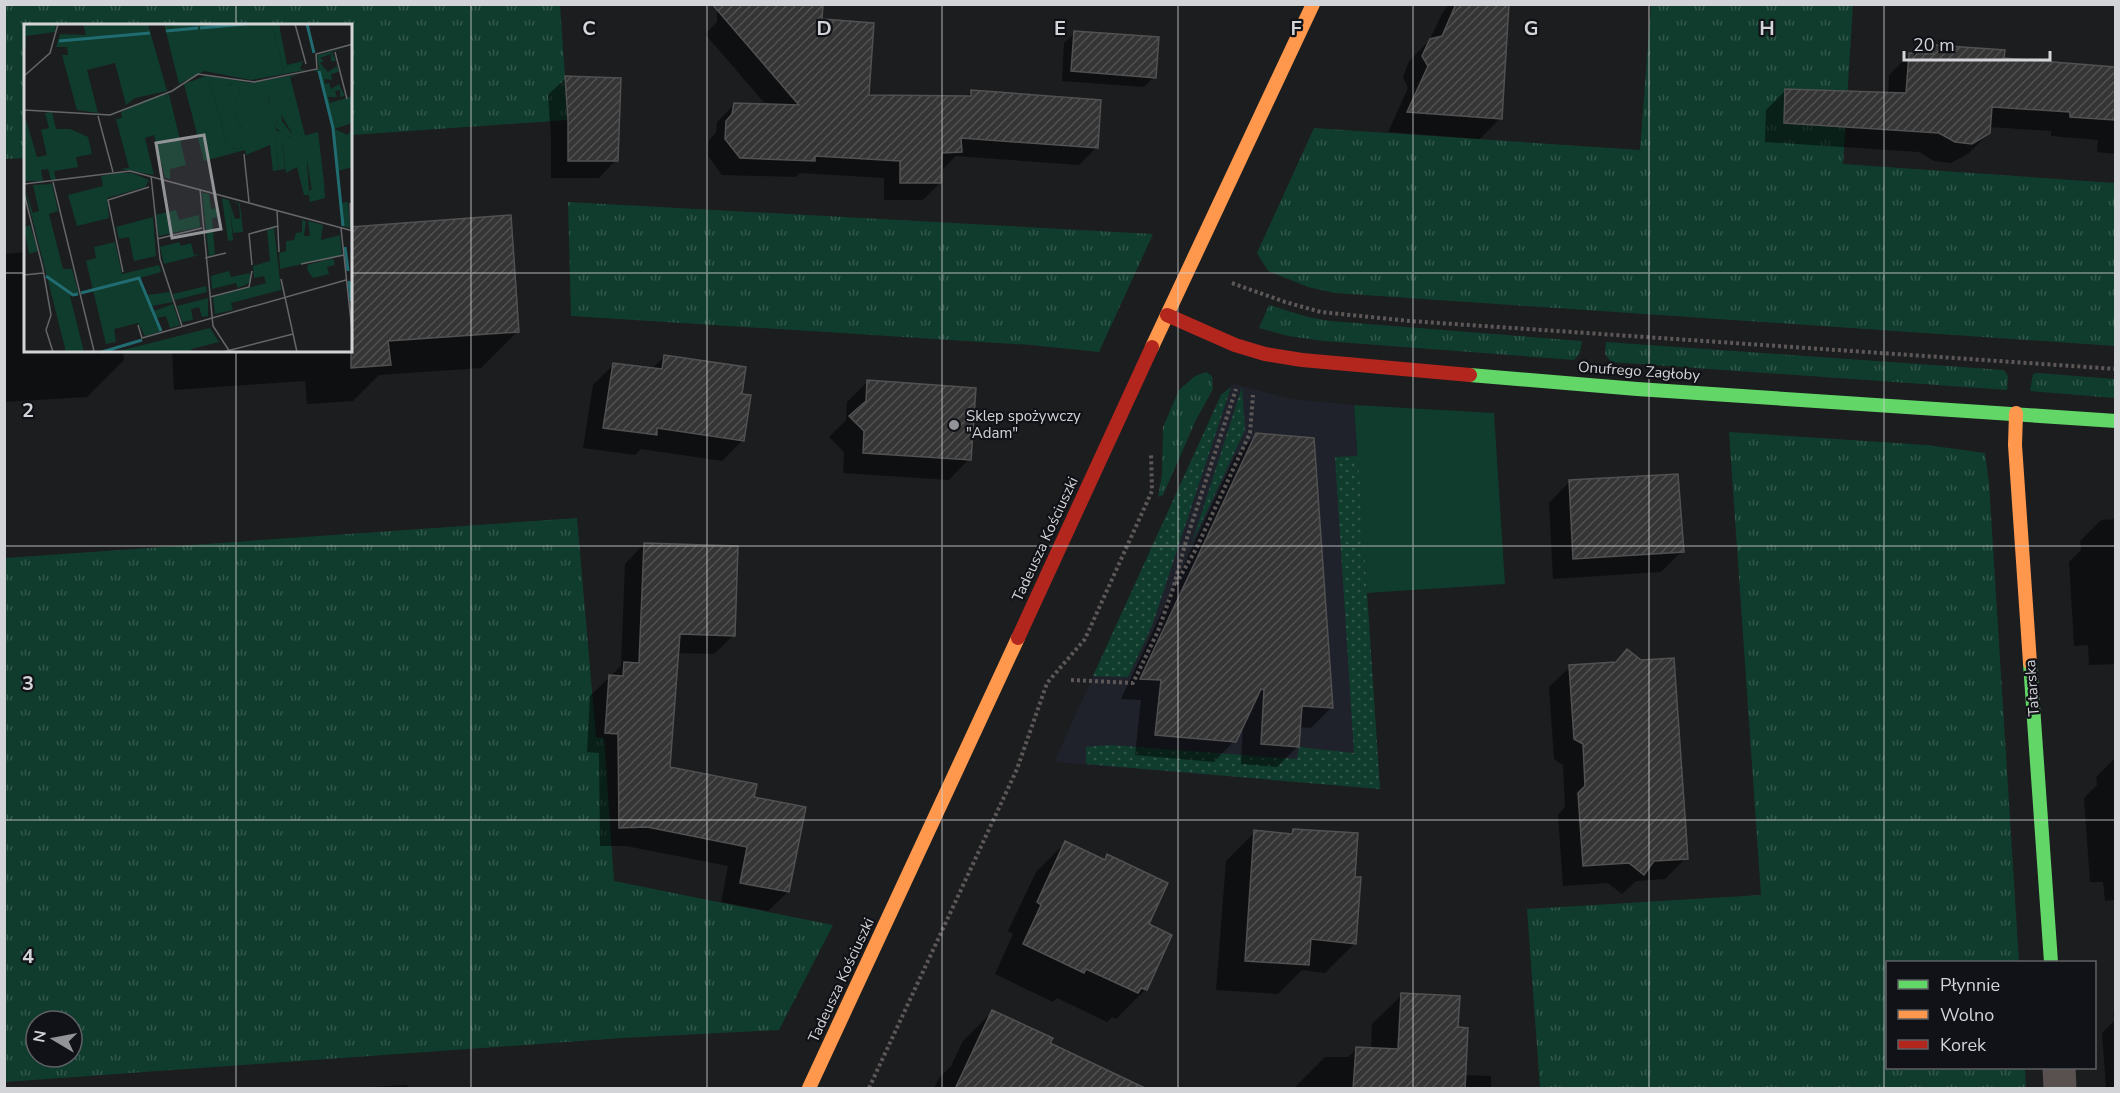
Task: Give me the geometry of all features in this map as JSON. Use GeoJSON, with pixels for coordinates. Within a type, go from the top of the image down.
{"type":"FeatureCollection","features":[{"type":"Feature","properties":{"kind":"street","name":"Tadeusza Kościuszki"},"geometry":{"type":"LineString","coordinates":[[809,1089],[1313,4]]}},
{"type":"Feature","properties":{"kind":"street","name":"Onufrego Zagłoby"},"geometry":{"type":"LineString","coordinates":[[1167,315],[1235,345],[1265,354],[1302,360],[1637,389],[2115,421]]}},
{"type":"Feature","properties":{"kind":"street","name":"Tatarska"},"geometry":{"type":"LineString","coordinates":[[2016,413],[2014,445],[2051,961]]}},
{"type":"Feature","properties":{"kind":"street"},"geometry":{"type":"LineString","coordinates":[[2058,1069],[2060,1089]]}},
{"type":"Feature","properties":{"kind":"path"},"geometry":{"type":"LineString","coordinates":[[1232,283],[1321,312],[1410,321],[2115,369]]}},
{"type":"Feature","properties":{"kind":"path"},"geometry":{"type":"LineString","coordinates":[[1071,680],[1133,683],[1158,630],[1173,589],[1186,541],[1237,388]]}},
{"type":"Feature","properties":{"kind":"path"},"geometry":{"type":"LineString","coordinates":[[1173,589],[1196,549],[1250,433],[1253,392]]}},
{"type":"Feature","properties":{"kind":"path"},"geometry":{"type":"LineString","coordinates":[[869,1089],[1017,769],[1047,682],[1085,639],[1152,491],[1151,444]]}},
{"type":"Feature","properties":{"kind":"shaded area"},"geometry":{"type":"Polygon","coordinates":[[[1233,384],[1291,399],[1354,405],[1380,789],[1054,762],[1221,395],[1233,384]]]}},
{"type":"Feature","properties":{"kind":"green space"},"geometry":{"type":"Polygon","coordinates":[[[5,5],[560,5],[568,120],[352,135],[352,24],[24,24],[24,158],[5,159],[5,5]]]}},
{"type":"Feature","properties":{"kind":"green space"},"geometry":{"type":"Polygon","coordinates":[[[1651,5],[1853,5],[1843,164],[2115,183],[2115,346],[1335,293],[1308,287],[1268,271],[1257,253],[1314,128],[1640,150],[1651,5]]]}},
{"type":"Feature","properties":{"kind":"green space"},"geometry":{"type":"Polygon","coordinates":[[[568,202],[1153,234],[1099,352],[1031,345],[571,316],[568,202]]]}},
{"type":"Feature","properties":{"kind":"green space"},"geometry":{"type":"Polygon","coordinates":[[[1269,305],[1330,321],[1582,341],[1580,353],[1574,360],[1324,341],[1288,336],[1259,328],[1269,305]]]}},
{"type":"Feature","properties":{"kind":"green space"},"geometry":{"type":"Polygon","coordinates":[[[1606,342],[2004,370],[2008,376],[2007,390],[1611,362],[1605,354],[1606,342]]]}},
{"type":"Feature","properties":{"kind":"green space"},"geometry":{"type":"Polygon","coordinates":[[[1206,372],[1212,376],[1213,389],[1196,420],[1163,495],[1158,497],[1162,475],[1163,427],[1179,390],[1195,376],[1206,372]]]}},
{"type":"Feature","properties":{"kind":"green space"},"geometry":{"type":"Polygon","coordinates":[[[2033,374],[2115,379],[2115,398],[2030,391],[2033,374]]]}},
{"type":"Feature","properties":{"kind":"green space"},"geometry":{"type":"Polygon","coordinates":[[[1231,387],[1152,626],[1128,677],[1093,676],[1221,395],[1231,387]]]}},
{"type":"Feature","properties":{"kind":"green space"},"geometry":{"type":"Polygon","coordinates":[[[1242,387],[1245,430],[1192,543],[1242,387]]]}},
{"type":"Feature","properties":{"kind":"green space"},"geometry":{"type":"Polygon","coordinates":[[[1354,405],[1494,413],[1505,584],[1367,593],[1354,405]]]}},
{"type":"Feature","properties":{"kind":"green space"},"geometry":{"type":"Polygon","coordinates":[[[1729,432],[1927,445],[1985,453],[1989,483],[2019,961],[1886,961],[1886,1069],[2025,1069],[2026,1088],[1540,1088],[1527,909],[1761,895],[1729,432]]]}},
{"type":"Feature","properties":{"kind":"green space"},"geometry":{"type":"Polygon","coordinates":[[[1358,456],[1380,789],[1086,764],[1086,747],[1110,745],[1297,759],[1299,747],[1354,753],[1335,457],[1358,456]]]}},
{"type":"Feature","properties":{"kind":"green space"},"geometry":{"type":"Polygon","coordinates":[[[577,518],[596,737],[604,738],[614,881],[833,925],[779,1030],[622,1038],[5,1082],[5,558],[577,518]]]}},
{"type":"Feature","properties":{"kind":"building"},"geometry":{"type":"Polygon","coordinates":[[[712,4],[823,4],[822,19],[874,23],[869,95],[971,96],[971,90],[1101,100],[1098,148],[961,138],[962,152],[942,153],[941,183],[900,183],[900,161],[815,156],[815,161],[740,158],[725,139],[726,121],[732,114],[734,103],[799,105],[712,4]]]}},
{"type":"Feature","properties":{"kind":"building"},"geometry":{"type":"Polygon","coordinates":[[[1456,4],[1509,4],[1502,119],[1407,112],[1428,66],[1422,56],[1430,39],[1442,36],[1456,4]]]}},
{"type":"Feature","properties":{"kind":"building"},"geometry":{"type":"Polygon","coordinates":[[[1074,31],[1159,37],[1156,78],[1071,71],[1074,31]]]}},
{"type":"Feature","properties":{"kind":"building"},"geometry":{"type":"Polygon","coordinates":[[[1934,45],[2005,50],[2004,58],[2115,67],[2115,120],[2070,117],[2070,112],[1992,107],[1990,133],[1972,144],[1955,142],[1939,133],[1784,123],[1785,89],[1906,93],[1909,53],[1933,54],[1934,45]]]}},
{"type":"Feature","properties":{"kind":"building"},"geometry":{"type":"Polygon","coordinates":[[[565,76],[621,78],[618,161],[568,161],[565,76]]]}},
{"type":"Feature","properties":{"kind":"building"},"geometry":{"type":"Polygon","coordinates":[[[511,215],[519,332],[388,341],[391,365],[351,368],[352,227],[511,215]]]}},
{"type":"Feature","properties":{"kind":"building"},"geometry":{"type":"Polygon","coordinates":[[[664,355],[746,367],[742,394],[751,395],[744,441],[657,428],[657,435],[603,428],[613,363],[662,369],[664,355]]]}},
{"type":"Feature","properties":{"kind":"building"},"geometry":{"type":"Polygon","coordinates":[[[867,380],[976,388],[971,460],[863,453],[864,431],[849,416],[866,401],[867,380]]]}},
{"type":"Feature","properties":{"kind":"building"},"geometry":{"type":"Polygon","coordinates":[[[1256,433],[1314,438],[1333,708],[1302,706],[1299,747],[1261,744],[1264,690],[1261,689],[1236,742],[1155,735],[1161,680],[1140,679],[1256,433]]]}},
{"type":"Feature","properties":{"kind":"building"},"geometry":{"type":"Polygon","coordinates":[[[1678,474],[1684,552],[1573,559],[1569,480],[1678,474]]]}},
{"type":"Feature","properties":{"kind":"building"},"geometry":{"type":"Polygon","coordinates":[[[644,543],[738,546],[735,636],[680,634],[670,767],[757,784],[754,797],[806,807],[789,892],[740,883],[747,847],[647,827],[619,828],[618,734],[605,733],[609,675],[623,676],[624,662],[639,663],[644,543]]]}},
{"type":"Feature","properties":{"kind":"building"},"geometry":{"type":"Polygon","coordinates":[[[1627,649],[1641,660],[1674,658],[1688,859],[1654,861],[1644,875],[1629,863],[1583,866],[1578,793],[1585,786],[1583,744],[1574,739],[1569,665],[1616,662],[1627,649]]]}},
{"type":"Feature","properties":{"kind":"building"},"geometry":{"type":"Polygon","coordinates":[[[1293,829],[1358,833],[1355,877],[1361,877],[1356,944],[1311,939],[1309,965],[1245,961],[1254,830],[1292,834],[1293,829]]]}},
{"type":"Feature","properties":{"kind":"building"},"geometry":{"type":"Polygon","coordinates":[[[1065,841],[1105,860],[1107,854],[1168,883],[1149,924],[1172,935],[1147,990],[1141,988],[1138,993],[1086,969],[1084,973],[1023,944],[1041,905],[1037,902],[1065,841]]]}},
{"type":"Feature","properties":{"kind":"building"},"geometry":{"type":"Polygon","coordinates":[[[1401,993],[1460,996],[1458,1027],[1468,1028],[1465,1089],[1353,1089],[1356,1047],[1398,1049],[1401,993]]]}},
{"type":"Feature","properties":{"kind":"building"},"geometry":{"type":"Polygon","coordinates":[[[992,1010],[1053,1038],[1050,1043],[1147,1089],[955,1089],[992,1010]]]}},
{"type":"Feature","properties":{"kind":"traffic: fast"},"geometry":{"type":"LineString","coordinates":[[1470,375],[1637,389],[2116,421]]}},
{"type":"Feature","properties":{"kind":"traffic: fast"},"geometry":{"type":"LineString","coordinates":[[2030,663],[2051,961]]}},
{"type":"Feature","properties":{"kind":"traffic: slow"},"geometry":{"type":"LineString","coordinates":[[1152,347],[1313,4]]}},
{"type":"Feature","properties":{"kind":"traffic: slow"},"geometry":{"type":"LineString","coordinates":[[2016,413],[2015,445],[2030,663]]}},
{"type":"Feature","properties":{"kind":"traffic: slow"},"geometry":{"type":"LineString","coordinates":[[809,1088],[1018,638]]}},
{"type":"Feature","properties":{"kind":"traffic: jam"},"geometry":{"type":"LineString","coordinates":[[1167,315],[1235,345],[1265,354],[1302,360],[1470,375]]}},
{"type":"Feature","properties":{"kind":"traffic: jam"},"geometry":{"type":"LineString","coordinates":[[1018,638],[1152,347]]}},
{"type":"Feature","properties":{"kind":"place","name":"Sklep spożywczy \"Adam\""},"geometry":{"type":"Point","coordinates":[954,425]}}]}
